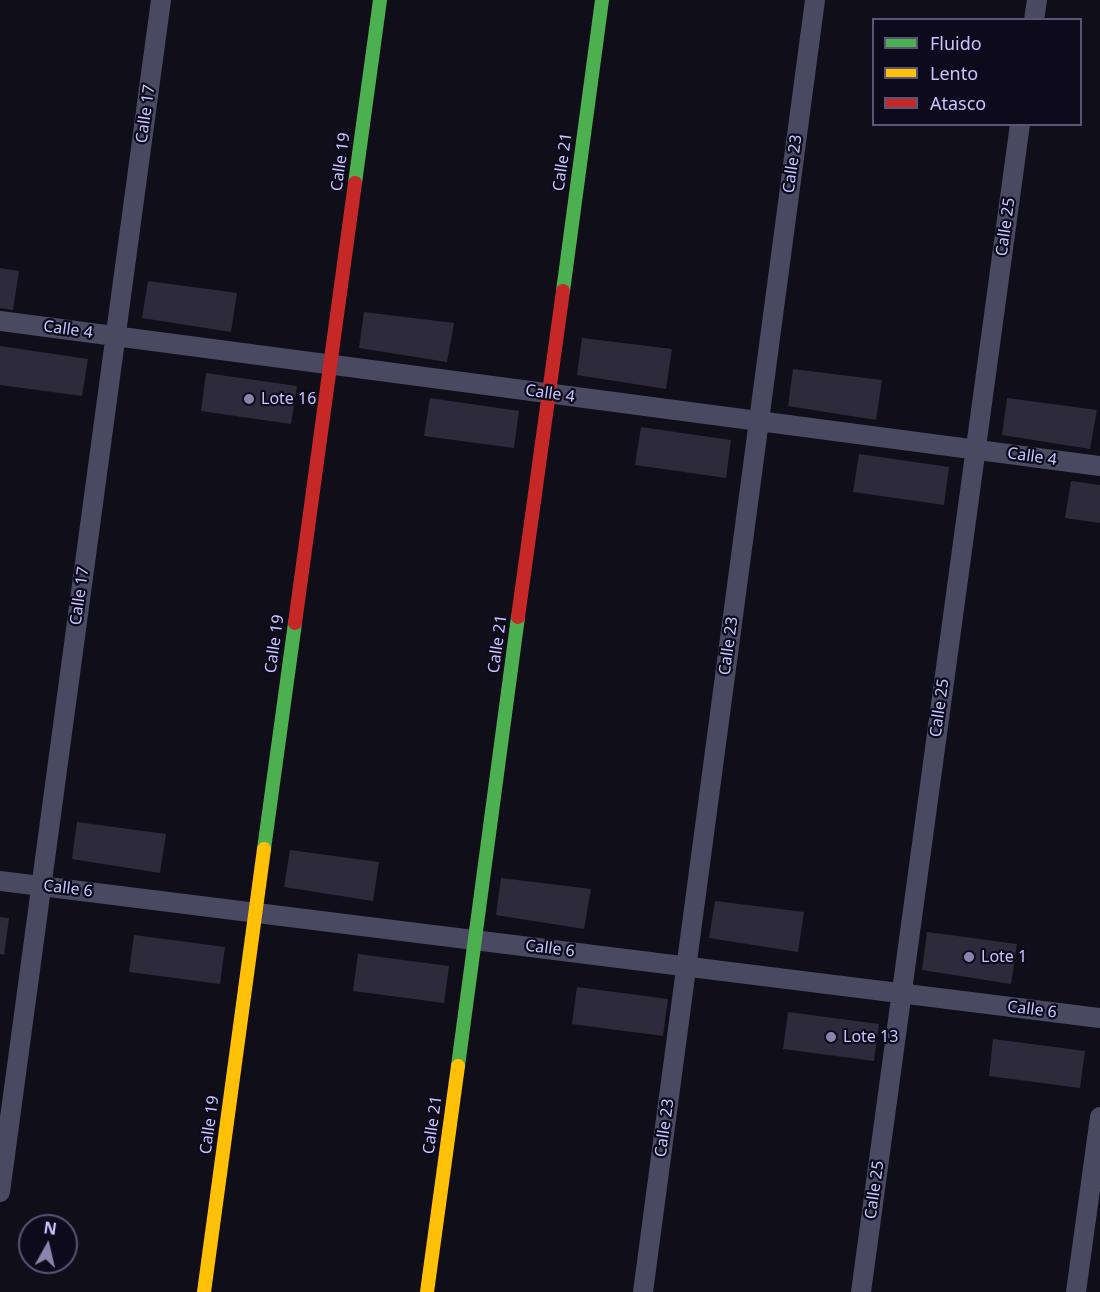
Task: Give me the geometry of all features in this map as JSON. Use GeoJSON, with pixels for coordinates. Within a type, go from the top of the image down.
{"type":"FeatureCollection","features":[{"type":"Feature","properties":{"kind":"street","name":"Calle 17"},"geometry":{"type":"LineString","coordinates":[[0,1192],[161,0]]}},
{"type":"Feature","properties":{"kind":"street","name":"Calle 19"},"geometry":{"type":"LineString","coordinates":[[204,1292],[380,0]]}},
{"type":"Feature","properties":{"kind":"street","name":"Calle 21"},"geometry":{"type":"LineString","coordinates":[[427,1292],[602,0]]}},
{"type":"Feature","properties":{"kind":"street","name":"Calle 23"},"geometry":{"type":"LineString","coordinates":[[643,1292],[815,0]]}},
{"type":"Feature","properties":{"kind":"street"},"geometry":{"type":"LineString","coordinates":[[1034,18],[1037,0]]}},
{"type":"Feature","properties":{"kind":"street","name":"Calle 25"},"geometry":{"type":"LineString","coordinates":[[861,1292],[1020,126]]}},
{"type":"Feature","properties":{"kind":"street","name":"Calle 4"},"geometry":{"type":"LineString","coordinates":[[0,321],[1100,466]]}},
{"type":"Feature","properties":{"kind":"street","name":"Calle 6"},"geometry":{"type":"LineString","coordinates":[[0,881],[1100,1018]]}},
{"type":"Feature","properties":{"kind":"street"},"geometry":{"type":"LineString","coordinates":[[1076,1292],[1100,1117]]}},
{"type":"Feature","properties":{"kind":"building"},"geometry":{"type":"Polygon","coordinates":[[[0,268],[19,271],[13,310],[0,308],[0,268]]]}},
{"type":"Feature","properties":{"kind":"building"},"geometry":{"type":"Polygon","coordinates":[[[148,281],[237,293],[231,332],[142,318],[148,281]]]}},
{"type":"Feature","properties":{"kind":"building"},"geometry":{"type":"Polygon","coordinates":[[[364,312],[454,323],[447,362],[359,348],[364,312]]]}},
{"type":"Feature","properties":{"kind":"building"},"geometry":{"type":"Polygon","coordinates":[[[582,338],[672,349],[666,389],[577,375],[582,338]]]}},
{"type":"Feature","properties":{"kind":"building"},"geometry":{"type":"Polygon","coordinates":[[[0,346],[88,359],[82,396],[0,385],[0,346]]]}},
{"type":"Feature","properties":{"kind":"building"},"geometry":{"type":"Polygon","coordinates":[[[793,369],[882,380],[876,420],[788,406],[793,369]]]}},
{"type":"Feature","properties":{"kind":"building","name":"Lote 16"},"geometry":{"type":"Polygon","coordinates":[[[206,373],[297,386],[291,424],[201,411],[206,373]]]}},
{"type":"Feature","properties":{"kind":"building"},"geometry":{"type":"Polygon","coordinates":[[[430,398],[519,411],[514,448],[424,436],[430,398]]]}},
{"type":"Feature","properties":{"kind":"building"},"geometry":{"type":"Polygon","coordinates":[[[1007,398],[1097,410],[1090,449],[1002,435],[1007,398]]]}},
{"type":"Feature","properties":{"kind":"building"},"geometry":{"type":"Polygon","coordinates":[[[641,427],[731,440],[726,478],[635,465],[641,427]]]}},
{"type":"Feature","properties":{"kind":"building"},"geometry":{"type":"Polygon","coordinates":[[[859,454],[949,467],[944,505],[853,492],[859,454]]]}},
{"type":"Feature","properties":{"kind":"building"},"geometry":{"type":"Polygon","coordinates":[[[1071,481],[1100,485],[1100,523],[1065,518],[1071,481]]]}},
{"type":"Feature","properties":{"kind":"building"},"geometry":{"type":"Polygon","coordinates":[[[77,822],[166,834],[160,873],[72,859],[77,822]]]}},
{"type":"Feature","properties":{"kind":"building"},"geometry":{"type":"Polygon","coordinates":[[[290,850],[379,862],[373,901],[284,887],[290,850]]]}},
{"type":"Feature","properties":{"kind":"building"},"geometry":{"type":"Polygon","coordinates":[[[501,878],[591,889],[584,929],[496,915],[501,878]]]}},
{"type":"Feature","properties":{"kind":"building"},"geometry":{"type":"Polygon","coordinates":[[[715,901],[804,912],[798,952],[709,938],[715,901]]]}},
{"type":"Feature","properties":{"kind":"building"},"geometry":{"type":"Polygon","coordinates":[[[0,917],[9,918],[4,955],[0,954],[0,917]]]}},
{"type":"Feature","properties":{"kind":"building","name":"Lote 1"},"geometry":{"type":"Polygon","coordinates":[[[927,932],[1017,944],[1011,984],[922,970],[927,932]]]}},
{"type":"Feature","properties":{"kind":"building"},"geometry":{"type":"Polygon","coordinates":[[[134,935],[225,947],[220,984],[129,972],[134,935]]]}},
{"type":"Feature","properties":{"kind":"building"},"geometry":{"type":"Polygon","coordinates":[[[358,954],[449,966],[444,1003],[353,991],[358,954]]]}},
{"type":"Feature","properties":{"kind":"building"},"geometry":{"type":"Polygon","coordinates":[[[577,987],[668,999],[663,1036],[572,1024],[577,987]]]}},
{"type":"Feature","properties":{"kind":"building","name":"Lote 13"},"geometry":{"type":"Polygon","coordinates":[[[788,1012],[879,1024],[874,1061],[783,1049],[788,1012]]]}},
{"type":"Feature","properties":{"kind":"building"},"geometry":{"type":"Polygon","coordinates":[[[993,1039],[1085,1051],[1080,1088],[989,1076],[993,1039]]]}},
{"type":"Feature","properties":{"kind":"traffic: fast"},"geometry":{"type":"LineString","coordinates":[[355,183],[380,0]]}},
{"type":"Feature","properties":{"kind":"traffic: fast"},"geometry":{"type":"LineString","coordinates":[[563,291],[602,0]]}},
{"type":"Feature","properties":{"kind":"traffic: fast"},"geometry":{"type":"LineString","coordinates":[[458,1066],[518,617]]}},
{"type":"Feature","properties":{"kind":"traffic: fast"},"geometry":{"type":"LineString","coordinates":[[264,849],[295,623]]}},
{"type":"Feature","properties":{"kind":"traffic: slow"},"geometry":{"type":"LineString","coordinates":[[204,1292],[264,849]]}},
{"type":"Feature","properties":{"kind":"traffic: slow"},"geometry":{"type":"LineString","coordinates":[[427,1292],[458,1066]]}},
{"type":"Feature","properties":{"kind":"traffic: jam"},"geometry":{"type":"LineString","coordinates":[[295,623],[355,183]]}},
{"type":"Feature","properties":{"kind":"traffic: jam"},"geometry":{"type":"LineString","coordinates":[[518,617],[563,291]]}},
{"type":"Feature","properties":{"kind":"place","name":"Lote 16"},"geometry":{"type":"Point","coordinates":[249,399]}},
{"type":"Feature","properties":{"kind":"place","name":"Lote 1"},"geometry":{"type":"Point","coordinates":[969,957]}},
{"type":"Feature","properties":{"kind":"place","name":"Lote 13"},"geometry":{"type":"Point","coordinates":[831,1037]}}]}
